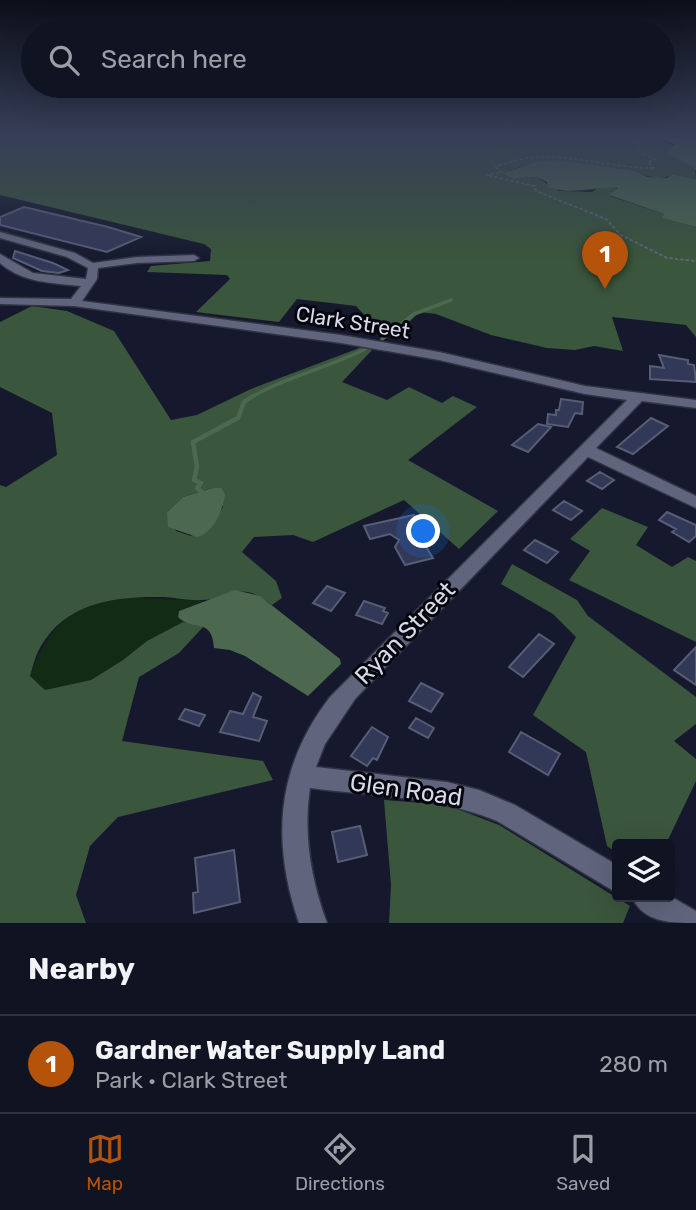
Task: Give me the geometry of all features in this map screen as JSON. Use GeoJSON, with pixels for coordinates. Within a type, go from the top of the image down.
{"type":"FeatureCollection","features":[{"type":"Feature","properties":{"kind":"street"},"geometry":{"type":"LineString","coordinates":[[0,235],[71,255],[92,266],[136,260],[194,258]]}},
{"type":"Feature","properties":{"kind":"street"},"geometry":{"type":"LineString","coordinates":[[0,247],[24,242]]}},
{"type":"Feature","properties":{"kind":"street"},"geometry":{"type":"LineString","coordinates":[[0,257],[8,265],[35,277],[89,283]]}},
{"type":"Feature","properties":{"kind":"street"},"geometry":{"type":"LineString","coordinates":[[74,303],[94,274],[92,266]]}},
{"type":"Feature","properties":{"kind":"street","name":"Clark Street"},"geometry":{"type":"LineString","coordinates":[[0,301],[74,303],[384,346],[572,388],[696,404]]}},
{"type":"Feature","properties":{"kind":"street","name":"Ryan Street"},"geometry":{"type":"LineString","coordinates":[[313,923],[302,889],[294,842],[295,801],[310,747],[341,700],[637,398]]}},
{"type":"Feature","properties":{"kind":"street"},"geometry":{"type":"LineString","coordinates":[[585,449],[696,503]]}},
{"type":"Feature","properties":{"kind":"street","name":"Glen Road"},"geometry":{"type":"LineString","coordinates":[[300,776],[447,793],[479,802],[506,813],[612,877]]}},
{"type":"Feature","properties":{"kind":"street"},"geometry":{"type":"LineString","coordinates":[[654,902],[690,923]]}},
{"type":"Feature","properties":{"kind":"path"},"geometry":{"type":"LineString","coordinates":[[491,176],[535,186],[536,191],[607,219],[621,235],[667,258],[696,261]]}},
{"type":"Feature","properties":{"kind":"shaded area"},"geometry":{"type":"Polygon","coordinates":[[[0,176],[509,176],[513,179],[536,177],[559,191],[592,192],[601,186],[619,189],[610,196],[664,214],[663,218],[696,227],[696,337],[686,325],[612,317],[623,351],[594,346],[575,350],[547,348],[491,335],[436,314],[419,312],[398,334],[380,332],[356,306],[297,299],[279,322],[196,312],[230,279],[227,275],[147,272],[151,266],[210,261],[211,249],[204,244],[0,195],[0,176]]]}},
{"type":"Feature","properties":{"kind":"shaded area"},"geometry":{"type":"Polygon","coordinates":[[[508,176],[682,176],[696,179],[696,227],[662,218],[664,214],[609,195],[618,188],[557,190],[548,187],[547,182],[536,177],[513,179],[508,176]]]}},
{"type":"Feature","properties":{"kind":"shaded area"},"geometry":{"type":"Polygon","coordinates":[[[32,306],[67,311],[114,331],[171,420],[197,415],[251,389],[362,347],[373,349],[342,382],[387,400],[409,387],[442,403],[453,396],[477,407],[408,460],[498,511],[459,549],[404,500],[313,542],[293,535],[254,537],[242,552],[276,581],[282,598],[272,605],[260,597],[243,592],[202,600],[164,597],[112,600],[79,610],[52,631],[39,649],[30,676],[45,690],[91,680],[147,641],[183,622],[204,626],[179,653],[139,677],[122,741],[263,761],[273,780],[118,817],[90,846],[76,895],[86,923],[0,923],[0,485],[6,487],[57,455],[52,413],[0,387],[0,322],[32,306]],[[213,488],[183,497],[167,512],[176,531],[191,536],[218,515],[223,507],[213,488]]]}},
{"type":"Feature","properties":{"kind":"shaded area"},"geometry":{"type":"Polygon","coordinates":[[[221,488],[225,494],[220,514],[208,531],[197,537],[168,527],[167,512],[183,497],[221,488]]]}},
{"type":"Feature","properties":{"kind":"shaded area"},"geometry":{"type":"Polygon","coordinates":[[[602,508],[648,527],[636,545],[672,567],[688,557],[696,561],[696,642],[569,580],[590,551],[570,539],[602,508]]]}},
{"type":"Feature","properties":{"kind":"shaded area"},"geometry":{"type":"Polygon","coordinates":[[[512,564],[577,600],[588,616],[696,697],[696,724],[674,741],[696,759],[696,781],[668,839],[612,839],[612,850],[607,846],[586,752],[533,715],[576,637],[553,614],[501,584],[512,564]]]}},
{"type":"Feature","properties":{"kind":"shaded area"},"geometry":{"type":"Polygon","coordinates":[[[235,590],[260,596],[340,659],[341,664],[308,696],[245,656],[214,648],[210,632],[178,617],[179,611],[235,590]]]}},
{"type":"Feature","properties":{"kind":"shaded area"},"geometry":{"type":"Polygon","coordinates":[[[124,597],[204,601],[179,611],[178,617],[183,622],[147,641],[91,680],[45,690],[30,676],[45,643],[64,621],[89,606],[124,597]]]}},
{"type":"Feature","properties":{"kind":"shaded area"},"geometry":{"type":"Polygon","coordinates":[[[384,800],[447,805],[499,825],[612,895],[612,902],[624,902],[630,906],[623,923],[389,923],[391,885],[384,800]]]}},
{"type":"Feature","properties":{"kind":"building"},"geometry":{"type":"Polygon","coordinates":[[[24,207],[141,237],[107,252],[0,225],[0,217],[24,207]]]}},
{"type":"Feature","properties":{"kind":"building"},"geometry":{"type":"Polygon","coordinates":[[[15,251],[68,270],[59,273],[42,271],[13,258],[15,251]]]}},
{"type":"Feature","properties":{"kind":"building"},"geometry":{"type":"Polygon","coordinates":[[[659,355],[688,360],[688,364],[694,365],[696,382],[650,379],[650,366],[664,368],[659,355]]]}},
{"type":"Feature","properties":{"kind":"building"},"geometry":{"type":"Polygon","coordinates":[[[561,399],[583,402],[582,414],[575,413],[568,427],[547,424],[548,414],[556,415],[561,399]]]}},
{"type":"Feature","properties":{"kind":"building"},"geometry":{"type":"Polygon","coordinates":[[[651,418],[668,426],[633,454],[617,447],[651,418]]]}},
{"type":"Feature","properties":{"kind":"building"},"geometry":{"type":"Polygon","coordinates":[[[538,424],[551,427],[528,452],[512,445],[538,424]]]}},
{"type":"Feature","properties":{"kind":"building"},"geometry":{"type":"Polygon","coordinates":[[[600,472],[614,480],[602,489],[587,481],[600,472]]]}},
{"type":"Feature","properties":{"kind":"building"},"geometry":{"type":"Polygon","coordinates":[[[564,501],[582,511],[571,520],[553,510],[564,501]]]}},
{"type":"Feature","properties":{"kind":"building"},"geometry":{"type":"Polygon","coordinates":[[[667,512],[696,525],[696,536],[689,542],[672,532],[676,529],[659,520],[667,512]]]}},
{"type":"Feature","properties":{"kind":"building"},"geometry":{"type":"Polygon","coordinates":[[[414,515],[421,527],[415,529],[433,558],[405,565],[395,547],[399,540],[390,534],[370,539],[364,526],[414,515]]]}},
{"type":"Feature","properties":{"kind":"building"},"geometry":{"type":"Polygon","coordinates":[[[535,540],[558,552],[547,563],[524,550],[535,540]]]}},
{"type":"Feature","properties":{"kind":"building"},"geometry":{"type":"Polygon","coordinates":[[[327,586],[345,593],[331,611],[313,603],[327,586]]]}},
{"type":"Feature","properties":{"kind":"building"},"geometry":{"type":"Polygon","coordinates":[[[364,601],[385,608],[383,611],[388,613],[382,624],[356,615],[364,601]]]}},
{"type":"Feature","properties":{"kind":"building"},"geometry":{"type":"Polygon","coordinates":[[[539,634],[554,644],[523,677],[509,667],[539,634]]]}},
{"type":"Feature","properties":{"kind":"building"},"geometry":{"type":"Polygon","coordinates":[[[696,647],[696,685],[674,670],[696,647]]]}},
{"type":"Feature","properties":{"kind":"building"},"geometry":{"type":"Polygon","coordinates":[[[421,683],[443,694],[431,712],[409,701],[421,683]]]}},
{"type":"Feature","properties":{"kind":"building"},"geometry":{"type":"Polygon","coordinates":[[[253,693],[261,697],[253,717],[267,721],[259,741],[220,732],[230,711],[243,714],[253,693]]]}},
{"type":"Feature","properties":{"kind":"building"},"geometry":{"type":"Polygon","coordinates":[[[185,709],[205,715],[199,726],[179,719],[185,709]]]}},
{"type":"Feature","properties":{"kind":"building"},"geometry":{"type":"Polygon","coordinates":[[[416,718],[434,728],[428,738],[409,728],[416,718]]]}},
{"type":"Feature","properties":{"kind":"building"},"geometry":{"type":"Polygon","coordinates":[[[372,727],[388,737],[377,760],[373,758],[367,766],[351,756],[372,727]]]}},
{"type":"Feature","properties":{"kind":"building"},"geometry":{"type":"Polygon","coordinates":[[[521,732],[560,754],[548,775],[509,752],[521,732]]]}},
{"type":"Feature","properties":{"kind":"building"},"geometry":{"type":"Polygon","coordinates":[[[360,826],[367,855],[338,862],[332,832],[360,826]]]}},
{"type":"Feature","properties":{"kind":"building"},"geometry":{"type":"Polygon","coordinates":[[[234,850],[240,902],[194,913],[193,893],[198,892],[195,858],[234,850]]]}},
{"type":"Feature","properties":{"kind":"waterway"},"geometry":{"type":"LineString","coordinates":[[382,339],[414,314],[451,300]]}},
{"type":"Feature","properties":{"kind":"waterway"},"geometry":{"type":"LineString","coordinates":[[250,398],[365,349]]}},
{"type":"Feature","properties":{"kind":"waterway"},"geometry":{"type":"LineString","coordinates":[[204,494],[197,488],[201,483],[194,480],[197,467],[193,442],[238,418],[244,402],[250,398]]}},
{"type":"Feature","properties":{"kind":"place","name":"Gardner Water Supply Land"},"geometry":{"type":"Point","coordinates":[605,289]}}]}
